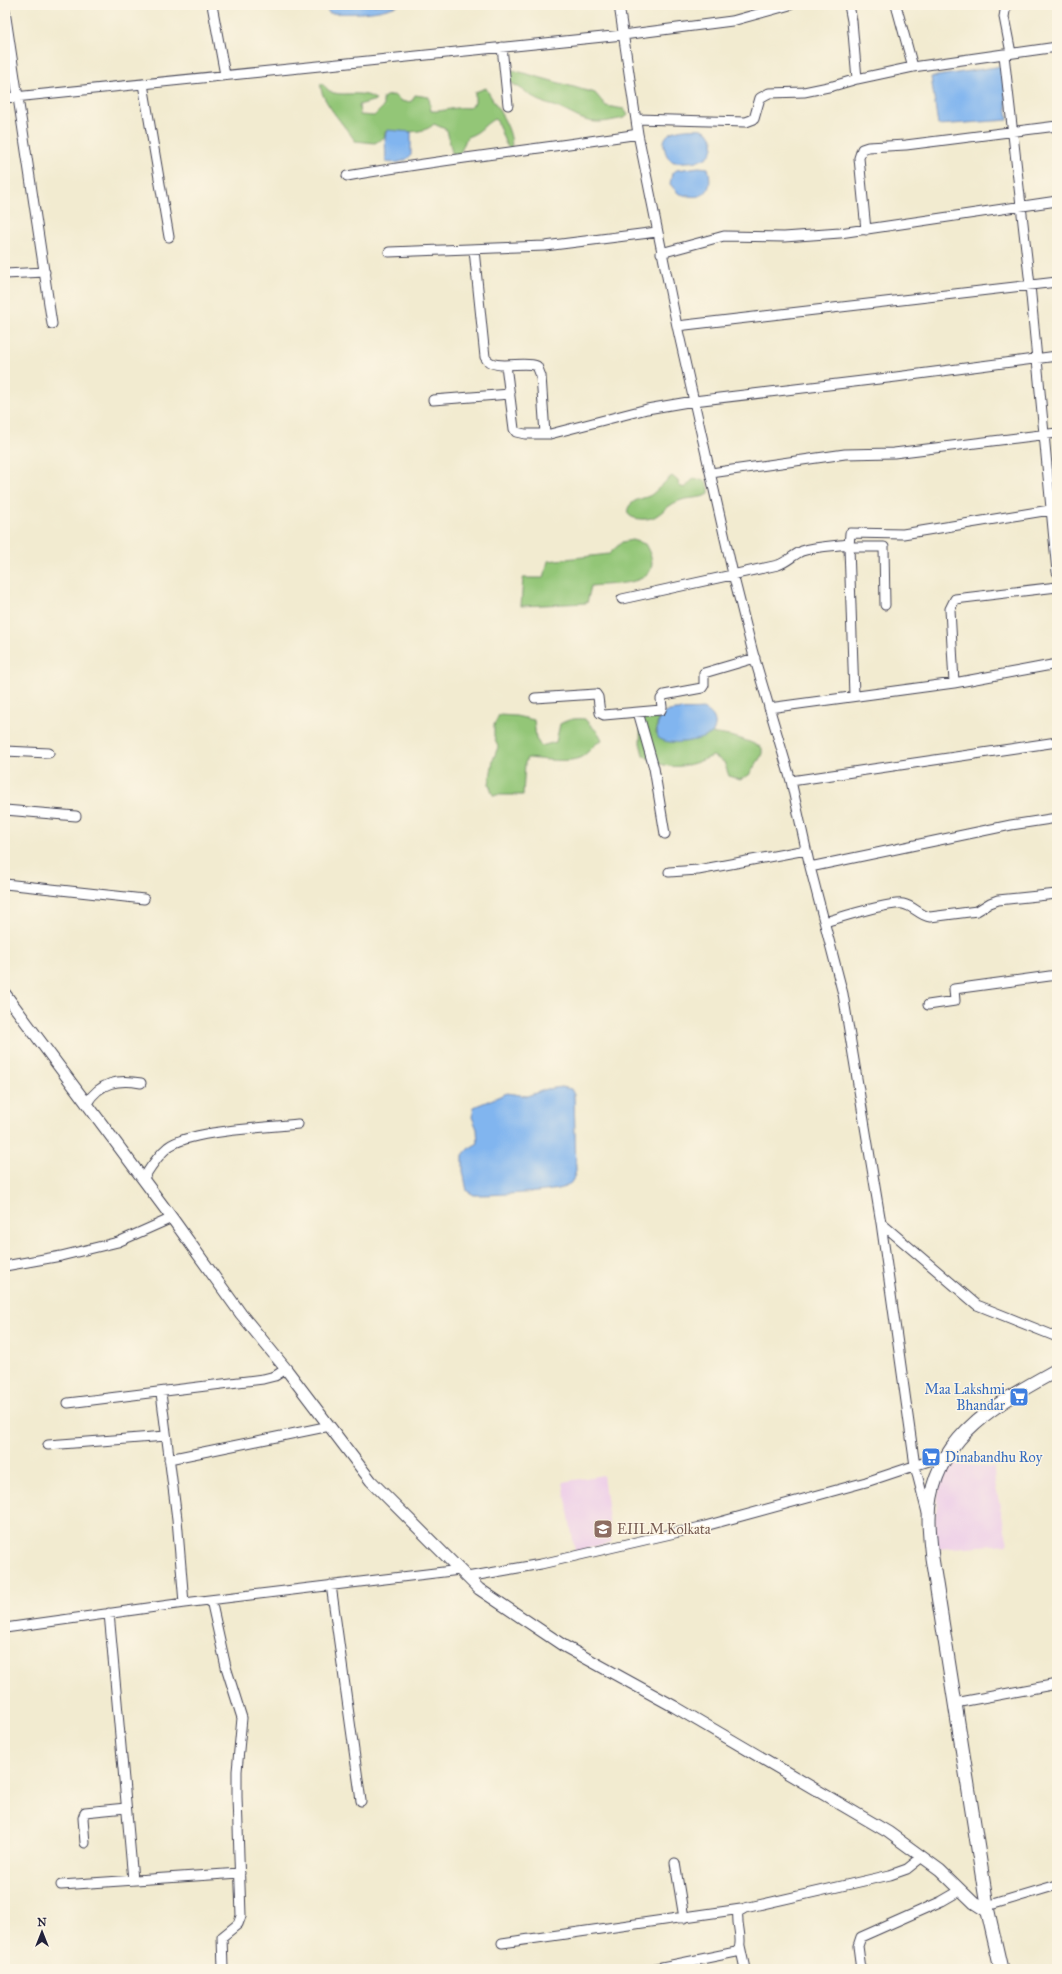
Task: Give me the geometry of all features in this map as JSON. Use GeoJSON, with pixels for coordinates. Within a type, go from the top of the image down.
{"type":"FeatureCollection","features":[{"type":"Feature","properties":{"kind":"main road"},"geometry":{"type":"LineString","coordinates":[[1001,1969],[988,1909],[932,1558],[929,1522],[936,1479],[947,1455],[960,1437],[977,1420],[1007,1398],[1057,1370]]}},
{"type":"Feature","properties":{"kind":"street"},"geometry":{"type":"LineString","coordinates":[[212,5],[225,75]]}},
{"type":"Feature","properties":{"kind":"street"},"geometry":{"type":"LineString","coordinates":[[620,5],[638,134],[676,326],[733,574],[769,708],[791,781],[810,867],[843,994],[881,1223],[915,1466],[929,1522]]}},
{"type":"Feature","properties":{"kind":"street"},"geometry":{"type":"LineString","coordinates":[[5,98],[623,35],[732,21],[790,5]]}},
{"type":"Feature","properties":{"kind":"street"},"geometry":{"type":"LineString","coordinates":[[849,5],[852,21],[857,78]]}},
{"type":"Feature","properties":{"kind":"street"},"geometry":{"type":"LineString","coordinates":[[896,5],[913,67]]}},
{"type":"Feature","properties":{"kind":"street"},"geometry":{"type":"LineString","coordinates":[[1006,5],[1004,17],[1008,54],[1012,131],[1030,285],[1044,434],[1054,509],[1057,572]]}},
{"type":"Feature","properties":{"kind":"street"},"geometry":{"type":"LineString","coordinates":[[5,11],[52,324]]}},
{"type":"Feature","properties":{"kind":"street"},"geometry":{"type":"LineString","coordinates":[[502,47],[508,105]]}},
{"type":"Feature","properties":{"kind":"street"},"geometry":{"type":"LineString","coordinates":[[636,119],[746,122],[754,118],[758,103],[764,95],[814,90],[833,86],[857,78],[913,67],[1057,47]]}},
{"type":"Feature","properties":{"kind":"street"},"geometry":{"type":"LineString","coordinates":[[143,84],[169,237]]}},
{"type":"Feature","properties":{"kind":"street"},"geometry":{"type":"LineString","coordinates":[[866,230],[859,158],[862,149],[868,146],[906,145],[1057,126]]}},
{"type":"Feature","properties":{"kind":"street"},"geometry":{"type":"LineString","coordinates":[[347,176],[403,166],[522,152],[638,134]]}},
{"type":"Feature","properties":{"kind":"street"},"geometry":{"type":"LineString","coordinates":[[661,253],[724,236],[784,237],[866,230],[1021,205],[1057,201]]}},
{"type":"Feature","properties":{"kind":"street"},"geometry":{"type":"LineString","coordinates":[[389,252],[474,250],[545,246],[657,232]]}},
{"type":"Feature","properties":{"kind":"street"},"geometry":{"type":"LineString","coordinates":[[474,250],[485,357],[487,361],[492,363],[506,365],[533,364],[537,366],[539,370],[545,434]]}},
{"type":"Feature","properties":{"kind":"street"},"geometry":{"type":"LineString","coordinates":[[5,274],[45,272]]}},
{"type":"Feature","properties":{"kind":"street"},"geometry":{"type":"LineString","coordinates":[[676,326],[1057,282]]}},
{"type":"Feature","properties":{"kind":"street"},"geometry":{"type":"LineString","coordinates":[[506,365],[512,423],[516,432],[525,434],[545,434],[565,431],[653,408],[694,400],[896,377],[1057,356]]}},
{"type":"Feature","properties":{"kind":"street"},"geometry":{"type":"LineString","coordinates":[[433,400],[510,394]]}},
{"type":"Feature","properties":{"kind":"street"},"geometry":{"type":"LineString","coordinates":[[710,473],[845,454],[888,453],[1057,433]]}},
{"type":"Feature","properties":{"kind":"street"},"geometry":{"type":"LineString","coordinates":[[854,696],[849,545],[851,532],[903,534],[1054,509]]}},
{"type":"Feature","properties":{"kind":"street"},"geometry":{"type":"LineString","coordinates":[[622,599],[781,564],[796,554],[809,549],[849,545],[884,547],[885,605]]}},
{"type":"Feature","properties":{"kind":"street"},"geometry":{"type":"LineString","coordinates":[[954,683],[950,609],[955,599],[1057,587]]}},
{"type":"Feature","properties":{"kind":"street"},"geometry":{"type":"LineString","coordinates":[[535,698],[596,694],[602,714],[662,709],[661,699],[666,694],[702,688],[704,685],[703,674],[707,671],[755,658]]}},
{"type":"Feature","properties":{"kind":"street"},"geometry":{"type":"LineString","coordinates":[[769,708],[954,683],[1057,664]]}},
{"type":"Feature","properties":{"kind":"street"},"geometry":{"type":"LineString","coordinates":[[638,712],[654,768],[665,834]]}},
{"type":"Feature","properties":{"kind":"street"},"geometry":{"type":"LineString","coordinates":[[791,781],[1057,742]]}},
{"type":"Feature","properties":{"kind":"street"},"geometry":{"type":"LineString","coordinates":[[5,751],[50,753]]}},
{"type":"Feature","properties":{"kind":"street"},"geometry":{"type":"LineString","coordinates":[[5,810],[76,816]]}},
{"type":"Feature","properties":{"kind":"street"},"geometry":{"type":"LineString","coordinates":[[810,867],[1011,825],[1057,818]]}},
{"type":"Feature","properties":{"kind":"street"},"geometry":{"type":"LineString","coordinates":[[670,872],[698,870],[806,850]]}},
{"type":"Feature","properties":{"kind":"street"},"geometry":{"type":"LineString","coordinates":[[5,884],[144,899]]}},
{"type":"Feature","properties":{"kind":"street"},"geometry":{"type":"LineString","coordinates":[[825,922],[892,904],[910,906],[925,916],[930,917],[977,911],[998,900],[1057,894]]}},
{"type":"Feature","properties":{"kind":"street"},"geometry":{"type":"LineString","coordinates":[[928,1005],[956,1001],[954,989],[1057,975]]}},
{"type":"Feature","properties":{"kind":"street"},"geometry":{"type":"LineString","coordinates":[[5,995],[87,1103],[241,1314],[286,1369],[372,1481],[479,1589],[564,1646],[675,1707],[888,1832],[940,1870],[979,1907],[988,1909],[1057,1885]]}},
{"type":"Feature","properties":{"kind":"street"},"geometry":{"type":"LineString","coordinates":[[87,1103],[96,1090],[107,1084],[128,1081],[141,1084]]}},
{"type":"Feature","properties":{"kind":"street"},"geometry":{"type":"LineString","coordinates":[[143,1179],[156,1159],[168,1147],[180,1141],[195,1136],[215,1133],[295,1125]]}},
{"type":"Feature","properties":{"kind":"street"},"geometry":{"type":"LineString","coordinates":[[5,1266],[61,1256],[118,1242],[172,1218]]}},
{"type":"Feature","properties":{"kind":"street"},"geometry":{"type":"LineString","coordinates":[[881,1223],[977,1305],[1057,1338]]}},
{"type":"Feature","properties":{"kind":"street"},"geometry":{"type":"LineString","coordinates":[[68,1403],[263,1379],[275,1376],[286,1369]]}},
{"type":"Feature","properties":{"kind":"street"},"geometry":{"type":"LineString","coordinates":[[161,1392],[177,1519],[184,1603]]}},
{"type":"Feature","properties":{"kind":"street"},"geometry":{"type":"LineString","coordinates":[[169,1459],[330,1426]]}},
{"type":"Feature","properties":{"kind":"street"},"geometry":{"type":"LineString","coordinates":[[48,1445],[166,1436]]}},
{"type":"Feature","properties":{"kind":"street"},"geometry":{"type":"LineString","coordinates":[[5,1628],[184,1603],[331,1585],[464,1574],[541,1564],[705,1526],[866,1482],[947,1455]]}},
{"type":"Feature","properties":{"kind":"street"},"geometry":{"type":"LineString","coordinates":[[331,1585],[361,1801]]}},
{"type":"Feature","properties":{"kind":"street"},"geometry":{"type":"LineString","coordinates":[[211,1600],[226,1667],[242,1718],[237,1770],[241,1916],[238,1924],[222,1937],[223,1969]]}},
{"type":"Feature","properties":{"kind":"street"},"geometry":{"type":"LineString","coordinates":[[109,1613],[133,1880]]}},
{"type":"Feature","properties":{"kind":"street"},"geometry":{"type":"LineString","coordinates":[[955,1703],[1057,1684]]}},
{"type":"Feature","properties":{"kind":"street"},"geometry":{"type":"LineString","coordinates":[[84,1843],[84,1812],[126,1808]]}},
{"type":"Feature","properties":{"kind":"street"},"geometry":{"type":"LineString","coordinates":[[502,1943],[741,1910],[765,1902],[895,1874],[907,1869],[922,1857]]}},
{"type":"Feature","properties":{"kind":"street"},"geometry":{"type":"LineString","coordinates":[[675,1863],[684,1918]]}},
{"type":"Feature","properties":{"kind":"street"},"geometry":{"type":"LineString","coordinates":[[62,1885],[240,1873]]}},
{"type":"Feature","properties":{"kind":"street"},"geometry":{"type":"LineString","coordinates":[[861,1969],[858,1946],[861,1938],[942,1901],[961,1890]]}},
{"type":"Feature","properties":{"kind":"street"},"geometry":{"type":"LineString","coordinates":[[741,1910],[737,1917],[740,1946],[745,1969]]}},
{"type":"Feature","properties":{"kind":"street"},"geometry":{"type":"LineString","coordinates":[[652,1969],[731,1954],[739,1949],[740,1946]]}},
{"type":"Feature","properties":{"kind":"shaded area"},"geometry":{"type":"Polygon","coordinates":[[[948,1463],[994,1468],[995,1483],[1008,1544],[937,1549],[935,1520],[939,1487],[948,1463]]]}},
{"type":"Feature","properties":{"kind":"shaded area"},"geometry":{"type":"Polygon","coordinates":[[[603,1475],[612,1542],[575,1552],[563,1482],[603,1475]]]}},
{"type":"Feature","properties":{"kind":"green space"},"geometry":{"type":"Polygon","coordinates":[[[513,70],[595,93],[606,106],[624,109],[628,115],[621,119],[605,122],[579,118],[557,107],[546,104],[513,84],[509,79],[508,73],[513,70]]]}},
{"type":"Feature","properties":{"kind":"green space"},"geometry":{"type":"Polygon","coordinates":[[[321,83],[334,93],[362,94],[372,97],[376,100],[359,105],[360,115],[374,116],[383,107],[383,98],[386,96],[394,95],[404,102],[412,101],[415,95],[429,97],[431,111],[436,111],[469,108],[475,103],[475,92],[486,88],[507,126],[512,143],[511,150],[506,145],[497,121],[494,119],[476,133],[467,137],[459,156],[452,153],[447,130],[434,124],[424,130],[418,131],[385,132],[385,137],[375,143],[355,141],[328,104],[321,89],[321,83]]]}},
{"type":"Feature","properties":{"kind":"green space"},"geometry":{"type":"Polygon","coordinates":[[[672,476],[678,481],[679,486],[685,488],[693,479],[705,480],[709,488],[709,494],[702,497],[676,502],[652,518],[641,519],[631,517],[628,514],[628,510],[632,503],[636,500],[651,495],[672,476]]]}},
{"type":"Feature","properties":{"kind":"green space"},"geometry":{"type":"Polygon","coordinates":[[[632,540],[645,544],[651,558],[651,568],[646,575],[638,580],[626,583],[591,586],[587,603],[521,606],[523,578],[544,578],[548,561],[609,554],[622,542],[632,540]]]}},
{"type":"Feature","properties":{"kind":"green space"},"geometry":{"type":"Polygon","coordinates":[[[499,715],[516,716],[534,720],[536,739],[541,746],[556,742],[560,724],[575,719],[585,719],[602,740],[583,756],[572,760],[527,758],[525,763],[523,795],[493,795],[489,784],[493,760],[498,747],[494,736],[494,725],[499,715]]]}},
{"type":"Feature","properties":{"kind":"green space"},"geometry":{"type":"Polygon","coordinates":[[[653,715],[658,719],[656,733],[683,732],[724,735],[750,742],[762,748],[762,755],[749,775],[740,780],[729,776],[724,762],[713,756],[694,763],[678,766],[670,766],[653,761],[643,755],[640,743],[641,716],[653,715]]]}},
{"type":"Feature","properties":{"kind":"water"},"geometry":{"type":"Polygon","coordinates":[[[324,5],[399,5],[373,12],[329,13],[324,5]]]}},
{"type":"Feature","properties":{"kind":"water"},"geometry":{"type":"Polygon","coordinates":[[[1002,66],[1008,120],[938,125],[931,77],[1002,66]]]}},
{"type":"Feature","properties":{"kind":"water"},"geometry":{"type":"Polygon","coordinates":[[[682,129],[702,129],[708,132],[713,140],[711,154],[701,160],[688,162],[674,162],[669,159],[665,152],[664,143],[666,137],[670,133],[682,129]]]}},
{"type":"Feature","properties":{"kind":"water"},"geometry":{"type":"Polygon","coordinates":[[[387,130],[411,132],[411,155],[403,161],[397,163],[386,162],[385,137],[387,130]]]}},
{"type":"Feature","properties":{"kind":"water"},"geometry":{"type":"Polygon","coordinates":[[[699,167],[708,168],[710,177],[708,190],[704,194],[693,197],[686,196],[678,193],[670,184],[672,173],[677,170],[699,167]]]}},
{"type":"Feature","properties":{"kind":"water"},"geometry":{"type":"Polygon","coordinates":[[[702,709],[710,713],[714,718],[715,726],[712,734],[700,739],[686,742],[671,742],[659,739],[657,733],[658,723],[660,717],[664,714],[669,711],[676,710],[702,709]]]}},
{"type":"Feature","properties":{"kind":"water"},"geometry":{"type":"Polygon","coordinates":[[[562,1087],[571,1089],[574,1095],[576,1170],[571,1183],[560,1188],[522,1193],[474,1195],[467,1191],[463,1171],[463,1155],[468,1149],[478,1143],[477,1129],[472,1117],[474,1107],[507,1093],[527,1096],[547,1089],[562,1087]]]}},
{"type":"Feature","properties":{"kind":"place","name":"Maa Lakshmi Bhandar"},"geometry":{"type":"Point","coordinates":[1019,1397]}},
{"type":"Feature","properties":{"kind":"place","name":"Dinabandhu Roy"},"geometry":{"type":"Point","coordinates":[931,1457]}},
{"type":"Feature","properties":{"kind":"place","name":"EIILM Kolkata"},"geometry":{"type":"Point","coordinates":[603,1529]}}]}
